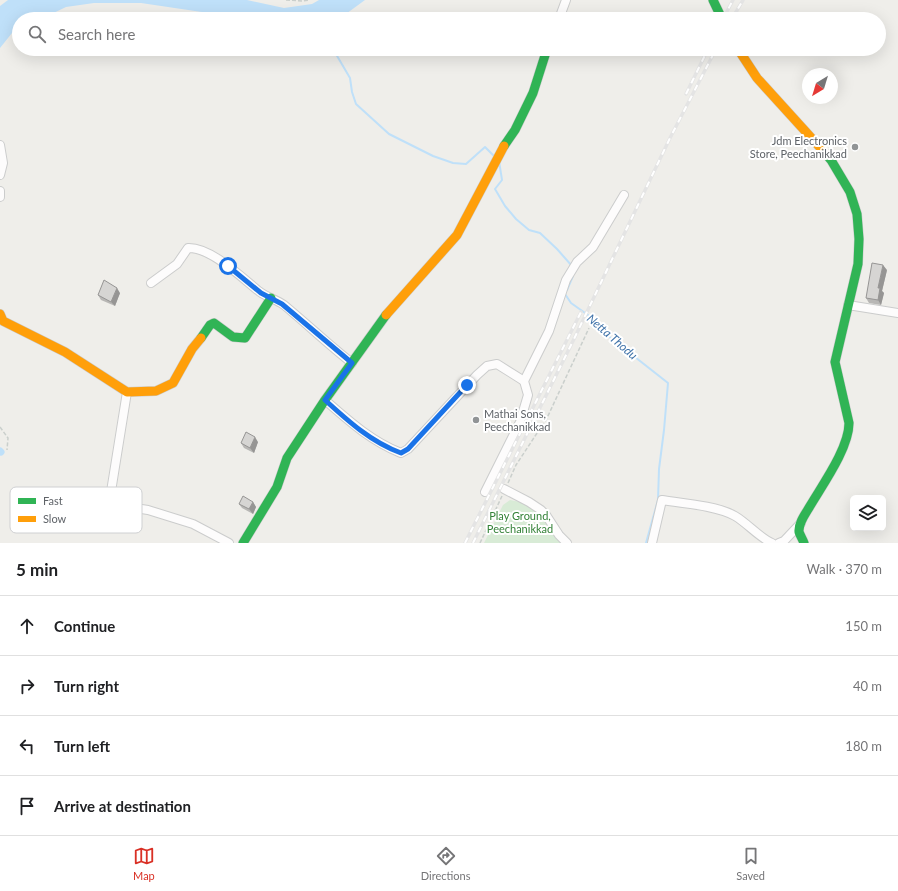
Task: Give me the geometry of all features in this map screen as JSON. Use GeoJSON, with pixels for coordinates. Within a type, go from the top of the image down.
{"type":"FeatureCollection","features":[{"type":"Feature","properties":{"kind":"street"},"geometry":{"type":"LineString","coordinates":[[562,12],[566,0]]}},
{"type":"Feature","properties":{"kind":"street"},"geometry":{"type":"LineString","coordinates":[[713,0],[719,12]]}},
{"type":"Feature","properties":{"kind":"street"},"geometry":{"type":"LineString","coordinates":[[243,543],[277,487],[287,458],[325,400],[386,316],[457,235],[494,163],[515,130],[533,93],[545,56]]}},
{"type":"Feature","properties":{"kind":"street"},"geometry":{"type":"LineString","coordinates":[[743,56],[757,78],[831,160],[850,192],[857,214],[859,239],[858,264],[835,362],[849,423],[849,431],[840,454],[803,518],[799,531],[804,543]]}},
{"type":"Feature","properties":{"kind":"street"},"geometry":{"type":"LineString","coordinates":[[0,145],[3,163],[0,175]]}},
{"type":"Feature","properties":{"kind":"street"},"geometry":{"type":"LineString","coordinates":[[0,192],[0,197]]}},
{"type":"Feature","properties":{"kind":"street"},"geometry":{"type":"LineString","coordinates":[[485,492],[520,422],[528,395],[524,381],[549,331],[566,280],[577,262],[593,247],[624,195]]}},
{"type":"Feature","properties":{"kind":"street"},"geometry":{"type":"LineString","coordinates":[[151,283],[177,264],[188,248],[194,248],[218,259],[239,274],[261,293],[282,304],[352,363]]}},
{"type":"Feature","properties":{"kind":"street"},"geometry":{"type":"LineString","coordinates":[[0,314],[3,321],[65,352],[127,392],[156,391],[173,383],[192,349],[210,325],[214,323],[233,337],[245,338],[271,298]]}},
{"type":"Feature","properties":{"kind":"street"},"geometry":{"type":"LineString","coordinates":[[848,305],[898,312]]}},
{"type":"Feature","properties":{"kind":"street"},"geometry":{"type":"LineString","coordinates":[[325,400],[364,434],[391,450],[401,453],[408,449],[487,366],[496,364],[524,381]]}},
{"type":"Feature","properties":{"kind":"street"},"geometry":{"type":"LineString","coordinates":[[112,487],[127,392]]}},
{"type":"Feature","properties":{"kind":"street"},"geometry":{"type":"LineString","coordinates":[[504,489],[541,510],[559,535],[567,543]]}},
{"type":"Feature","properties":{"kind":"street"},"geometry":{"type":"LineString","coordinates":[[652,543],[662,500],[700,506],[728,513],[738,518],[772,543]]}},
{"type":"Feature","properties":{"kind":"street"},"geometry":{"type":"LineString","coordinates":[[142,509],[193,524],[229,543]]}},
{"type":"Feature","properties":{"kind":"street"},"geometry":{"type":"LineString","coordinates":[[779,543],[784,541],[801,523]]}},
{"type":"Feature","properties":{"kind":"path"},"geometry":{"type":"LineString","coordinates":[[286,0],[309,0]]}},
{"type":"Feature","properties":{"kind":"path"},"geometry":{"type":"LineString","coordinates":[[480,543],[516,465],[547,418],[589,328]]}},
{"type":"Feature","properties":{"kind":"path"},"geometry":{"type":"LineString","coordinates":[[0,427],[8,438],[7,450]]}},
{"type":"Feature","properties":{"kind":"green space","name":"Play Ground, Peechanikkad"},"geometry":{"type":"Polygon","coordinates":[[[510,500],[530,504],[540,513],[563,543],[484,543],[503,505],[510,500]]]}},
{"type":"Feature","properties":{"kind":"water"},"geometry":{"type":"Polygon","coordinates":[[[8,0],[247,0],[284,8],[312,4],[319,0],[365,0],[349,12],[202,12],[141,3],[94,3],[66,7],[56,12],[12,12],[12,33],[0,48],[0,6],[8,0]]]}},
{"type":"Feature","properties":{"kind":"building"},"geometry":{"type":"Polygon","coordinates":[[[872,263],[883,265],[878,288],[880,288],[878,300],[866,298],[872,263]]]}},
{"type":"Feature","properties":{"kind":"building"},"geometry":{"type":"Polygon","coordinates":[[[104,280],[117,288],[111,302],[98,295],[104,280]]]}},
{"type":"Feature","properties":{"kind":"building"},"geometry":{"type":"Polygon","coordinates":[[[246,432],[255,437],[250,448],[241,443],[246,432]]]}},
{"type":"Feature","properties":{"kind":"building"},"geometry":{"type":"Polygon","coordinates":[[[243,496],[253,502],[249,509],[239,504],[243,496]]]}},
{"type":"Feature","properties":{"kind":"waterway"},"geometry":{"type":"LineString","coordinates":[[337,56],[350,78],[356,104],[389,134],[433,156],[453,163],[466,164],[485,147],[493,155]]}},
{"type":"Feature","properties":{"kind":"waterway","name":"Netta Thodu"},"geometry":{"type":"LineString","coordinates":[[499,161],[502,180],[495,189],[505,206],[516,219],[529,230],[540,233],[572,266]]}},
{"type":"Feature","properties":{"kind":"waterway","name":"Netta Thodu"},"geometry":{"type":"LineString","coordinates":[[567,290],[573,276]]}},
{"type":"Feature","properties":{"kind":"waterway","name":"Netta Thodu"},"geometry":{"type":"LineString","coordinates":[[565,294],[571,303],[595,320],[607,335],[668,383],[659,469],[658,500],[646,543]]}},
{"type":"Feature","properties":{"kind":"railway"},"geometry":{"type":"LineString","coordinates":[[727,12],[733,0]]}},
{"type":"Feature","properties":{"kind":"railway"},"geometry":{"type":"LineString","coordinates":[[736,12],[743,0]]}},
{"type":"Feature","properties":{"kind":"railway"},"geometry":{"type":"LineString","coordinates":[[686,94],[705,56]]}},
{"type":"Feature","properties":{"kind":"railway"},"geometry":{"type":"LineString","coordinates":[[473,543],[574,339],[670,138],[712,56]]}},
{"type":"Feature","properties":{"kind":"railway"},"geometry":{"type":"LineString","coordinates":[[465,543],[581,312]]}},
{"type":"Feature","properties":{"kind":"traffic: fast"},"geometry":{"type":"LineString","coordinates":[[713,0],[719,12]]}},
{"type":"Feature","properties":{"kind":"traffic: fast"},"geometry":{"type":"LineString","coordinates":[[504,146],[515,130],[533,93],[545,56]]}},
{"type":"Feature","properties":{"kind":"traffic: fast"},"geometry":{"type":"LineString","coordinates":[[804,543],[799,532],[801,522],[834,466],[848,433],[849,423],[835,362],[858,264],[859,239],[857,214],[850,192],[826,154]]}},
{"type":"Feature","properties":{"kind":"traffic: fast"},"geometry":{"type":"LineString","coordinates":[[201,338],[210,325],[214,323],[233,337],[245,338],[271,298]]}},
{"type":"Feature","properties":{"kind":"traffic: fast"},"geometry":{"type":"LineString","coordinates":[[243,543],[277,487],[287,458],[325,400],[386,315]]}},
{"type":"Feature","properties":{"kind":"traffic: slow"},"geometry":{"type":"LineString","coordinates":[[743,56],[757,78],[826,154]]}},
{"type":"Feature","properties":{"kind":"traffic: slow"},"geometry":{"type":"LineString","coordinates":[[386,315],[457,235],[504,146]]}},
{"type":"Feature","properties":{"kind":"traffic: slow"},"geometry":{"type":"LineString","coordinates":[[0,314],[3,321],[65,352],[127,392],[156,391],[173,383],[192,349],[201,338]]}},
{"type":"Feature","properties":{"kind":"place","name":"Jdm Electronics Store, Peechanikkad"},"geometry":{"type":"Point","coordinates":[855,147]}},
{"type":"Feature","properties":{"kind":"place","name":"Mathai Sons, Peechanikkad"},"geometry":{"type":"Point","coordinates":[476,420]}},
{"type":"Feature","properties":{"kind":"route"},"geometry":{"type":"LineString","coordinates":[[228,266],[261,293],[282,304],[352,363],[325,400],[364,434],[391,450],[401,453],[408,449],[467,385]]}}]}
